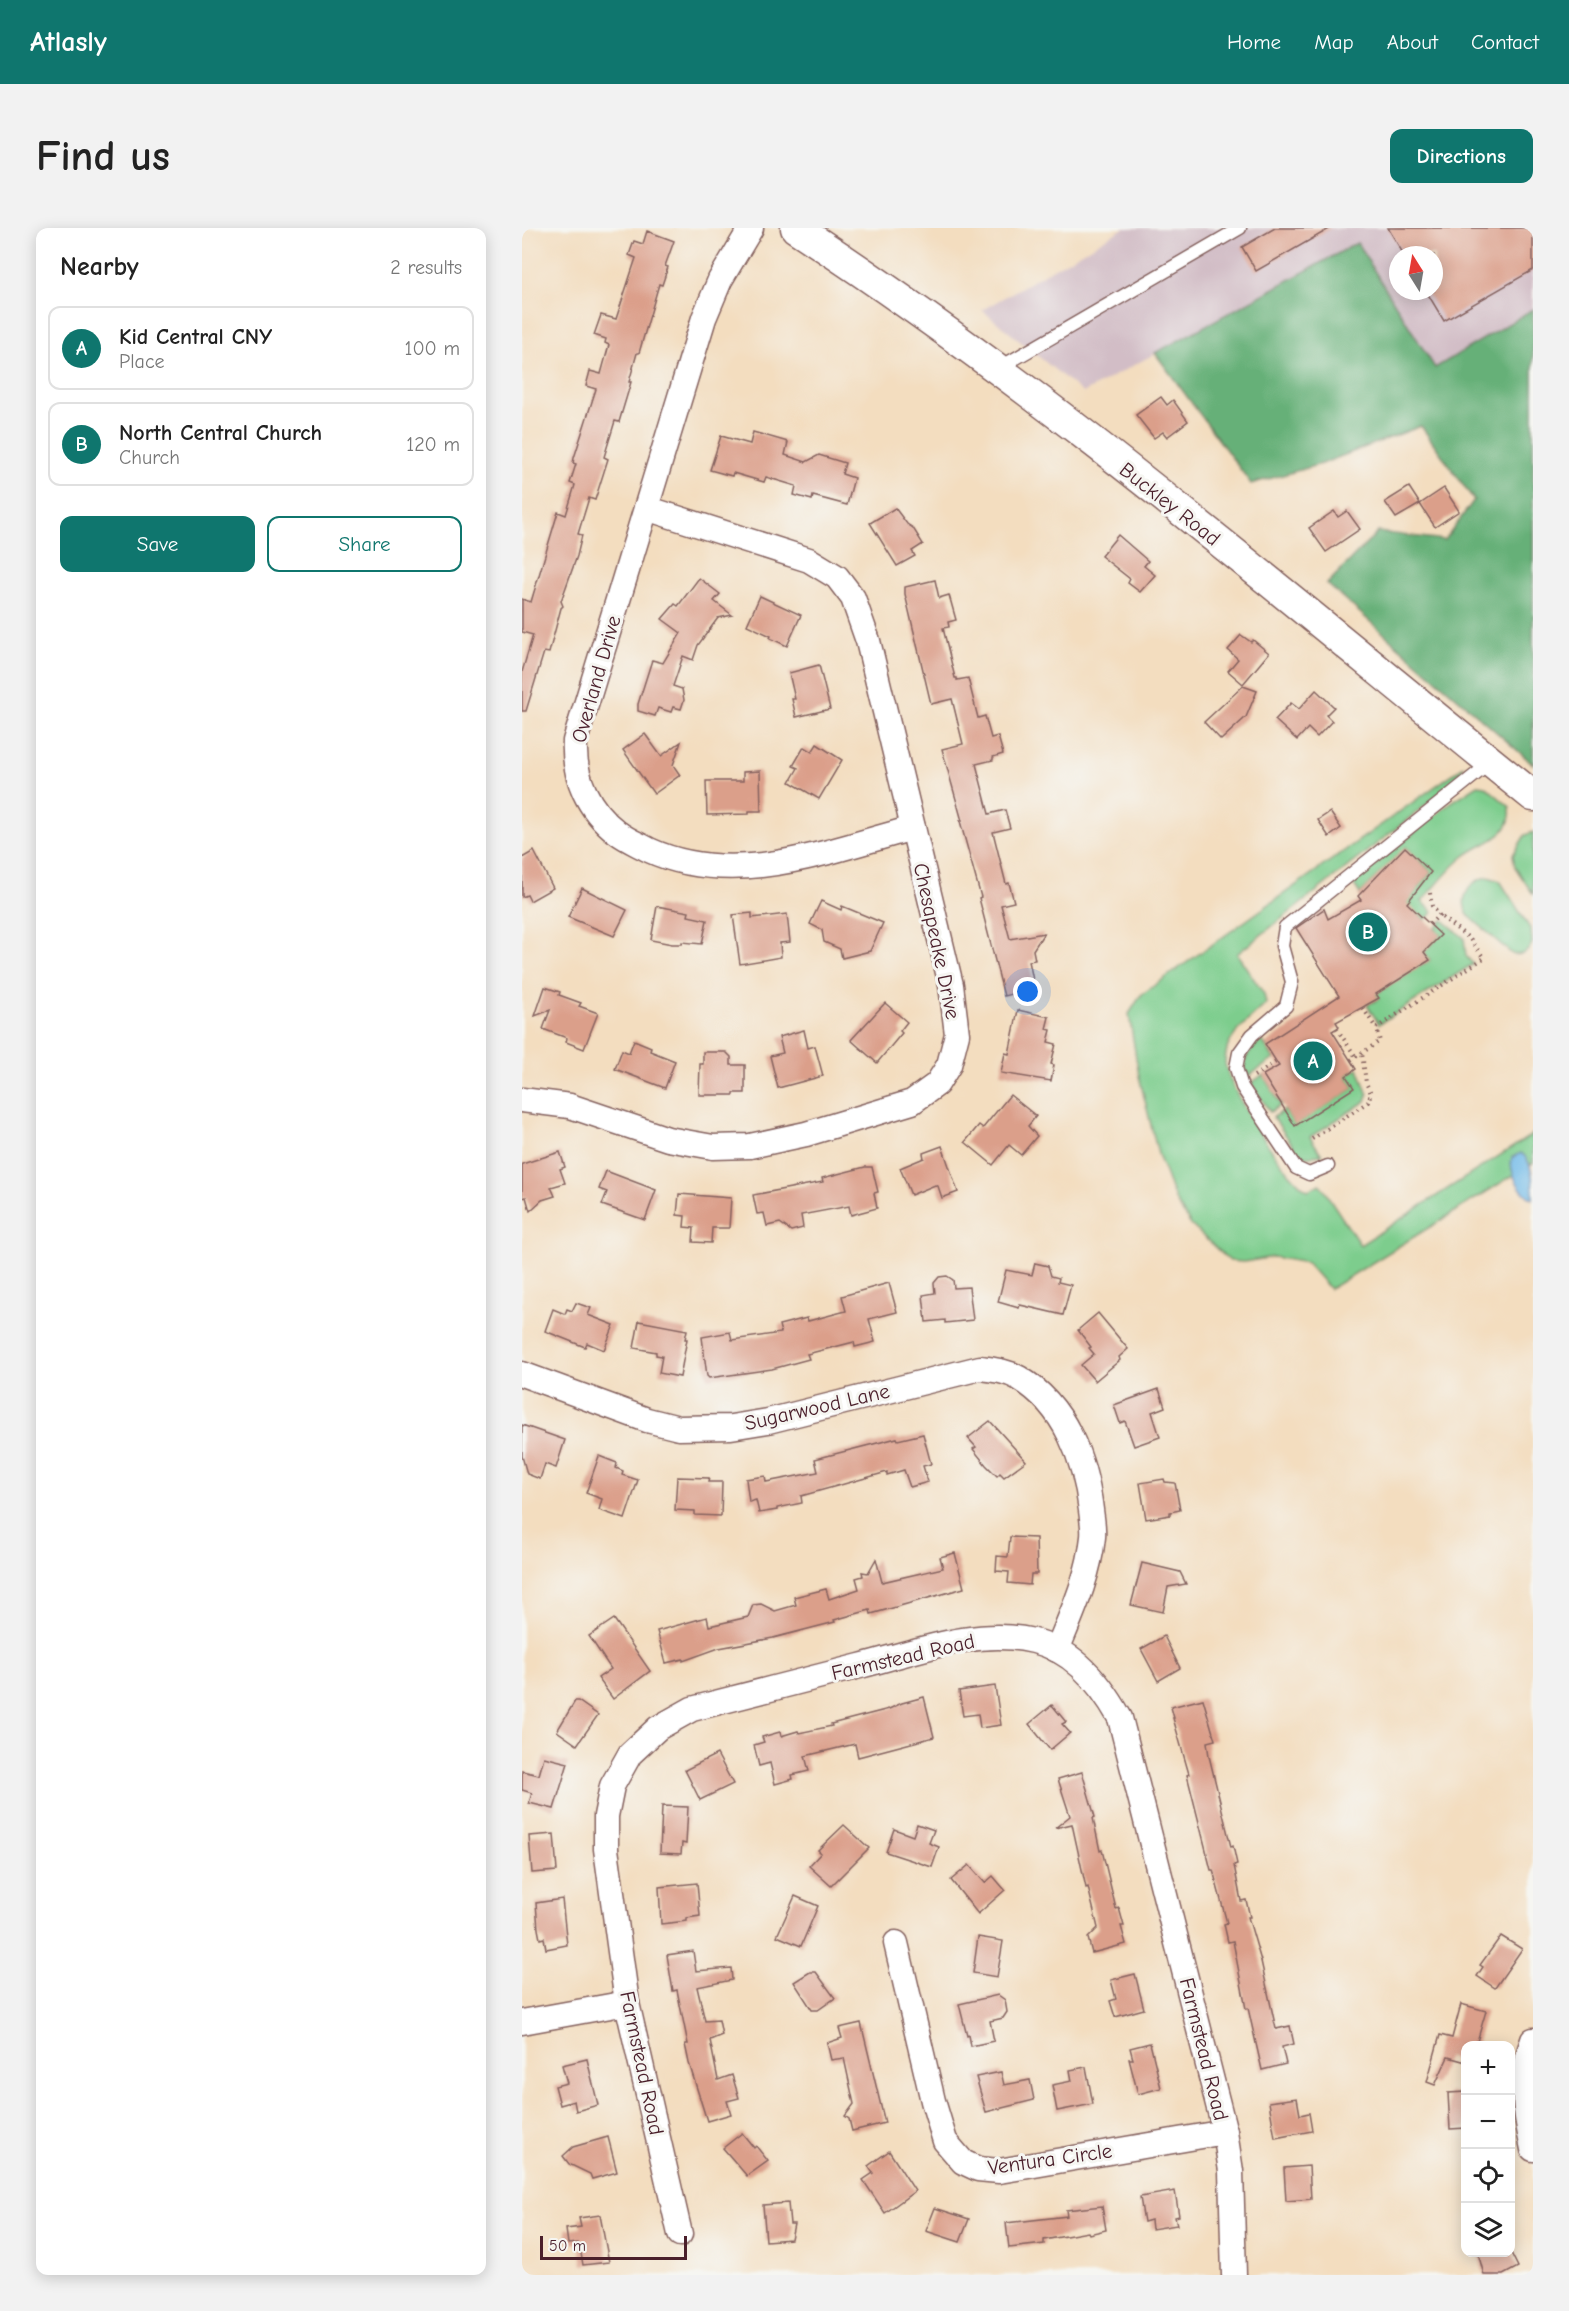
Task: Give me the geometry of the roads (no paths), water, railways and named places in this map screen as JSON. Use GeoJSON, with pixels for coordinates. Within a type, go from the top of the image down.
{"type":"FeatureCollection","features":[{"type":"Feature","properties":{"kind":"street","name":"Overland Drive"},"geometry":{"type":"LineString","coordinates":[[751,228],[720,280],[704,318],[575,741],[574,755],[583,792],[601,820],[624,838],[664,857],[711,868],[768,865],[807,857],[913,828]]}},
{"type":"Feature","properties":{"kind":"street","name":"Buckley Road"},"geometry":{"type":"LineString","coordinates":[[796,228],[879,282],[998,368],[1227,548],[1533,796]]}},
{"type":"Feature","properties":{"kind":"street","name":"Chesapeake Drive"},"geometry":{"type":"LineString","coordinates":[[522,1100],[570,1106],[668,1139],[712,1147],[750,1146],[806,1134],[912,1102],[937,1084],[949,1065],[957,1034],[951,985],[868,641],[853,598],[837,577],[809,560],[646,508]]}},
{"type":"Feature","properties":{"kind":"street","name":"Sugarwood Lane"},"geometry":{"type":"LineString","coordinates":[[522,1374],[647,1420],[679,1428],[731,1426],[768,1421],[980,1368],[999,1370],[1019,1378],[1047,1400],[1066,1426],[1078,1454],[1088,1490],[1093,1535],[1084,1582],[1057,1650]]}},
{"type":"Feature","properties":{"kind":"street","name":"Farmstead Road"},"geometry":{"type":"LineString","coordinates":[[680,2234],[627,2002],[606,1849],[606,1816],[612,1786],[630,1754],[658,1728],[692,1709],[952,1642],[1001,1637],[1035,1641],[1057,1650],[1082,1666],[1106,1693],[1120,1718],[1225,2132],[1231,2171],[1234,2275]]}},
{"type":"Feature","properties":{"kind":"street","name":"Ventura Circle"},"geometry":{"type":"LineString","coordinates":[[896,1943],[933,2101],[945,2141],[963,2162],[978,2169],[999,2171],[1225,2132]]}},
{"type":"Feature","properties":{"kind":"street"},"geometry":{"type":"LineString","coordinates":[[522,2022],[627,2002]]}},
{"type":"Feature","properties":{"kind":"street"},"geometry":{"type":"LineString","coordinates":[[1533,2040],[1524,2079],[1525,2112],[1533,2150]]}},
{"type":"Feature","properties":{"kind":"lane"},"geometry":{"type":"LineString","coordinates":[[998,368],[1240,228]]}},
{"type":"Feature","properties":{"kind":"lane"},"geometry":{"type":"LineString","coordinates":[[1328,1166],[1309,1174],[1296,1168],[1241,1084],[1236,1068],[1239,1053],[1252,1035],[1286,1006],[1292,982],[1282,946],[1285,927],[1491,762]]}},
{"type":"Feature","properties":{"kind":"water"},"geometry":{"type":"Polygon","coordinates":[[[1521,1153],[1530,1166],[1533,1199],[1524,1192],[1513,1175],[1512,1157],[1521,1153]]]}},
{"type":"Feature","properties":{"kind":"place","name":"North Central Church"},"geometry":{"type":"Point","coordinates":[1368,932]}},
{"type":"Feature","properties":{"kind":"place","name":"Kid Central CNY"},"geometry":{"type":"Point","coordinates":[1313,1061]}}]}
